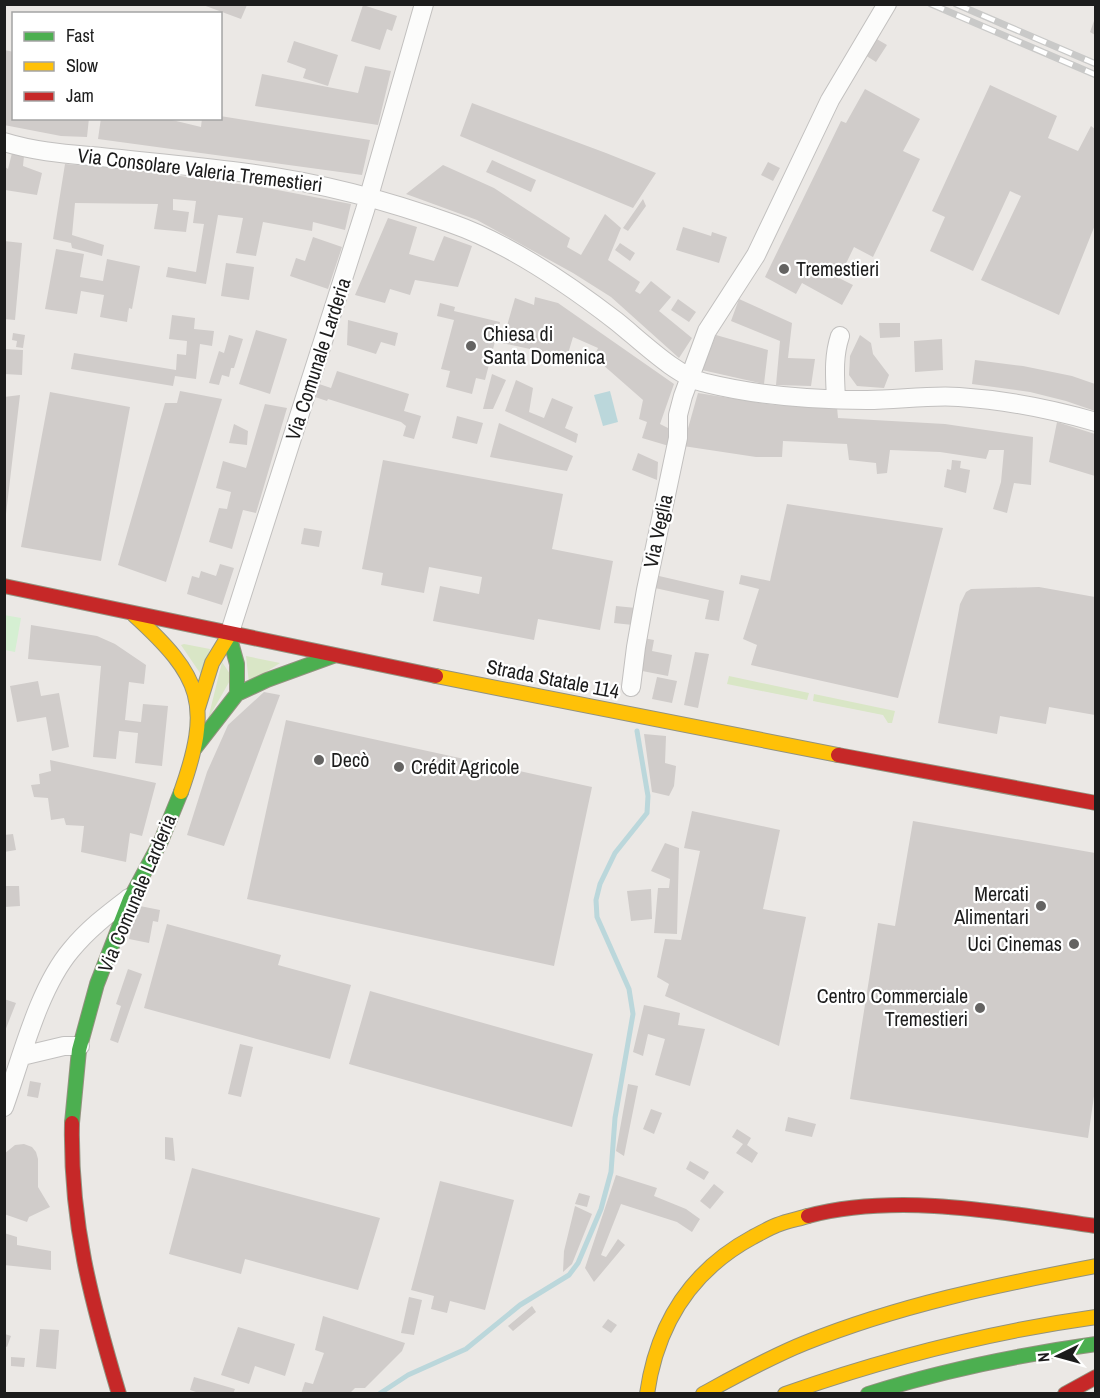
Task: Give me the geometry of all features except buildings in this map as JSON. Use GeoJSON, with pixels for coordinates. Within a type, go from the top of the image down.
{"type":"FeatureCollection","features":[{"type":"Feature","properties":{"kind":"main road","name":"Strada Statale 114"},"geometry":{"type":"LineString","coordinates":[[4,586],[333,656],[901,767],[1095,802]]}},
{"type":"Feature","properties":{"kind":"main road","name":"Via Comunale Larderia"},"geometry":{"type":"LineString","coordinates":[[134,615],[176,657],[191,680],[198,708]]}},
{"type":"Feature","properties":{"kind":"main road"},"geometry":{"type":"LineString","coordinates":[[229,635],[237,656],[239,671],[237,694]]}},
{"type":"Feature","properties":{"kind":"main road","name":"Via Comunale Larderia"},"geometry":{"type":"LineString","coordinates":[[118,1394],[87,1280],[77,1220],[73,1115],[80,1046],[103,969],[131,897],[167,828],[195,748],[198,708],[212,663],[229,635]]}},
{"type":"Feature","properties":{"kind":"main road","name":"Via Comunale Larderia"},"geometry":{"type":"LineString","coordinates":[[195,748],[237,694],[267,680],[333,656]]}},
{"type":"Feature","properties":{"kind":"main road"},"geometry":{"type":"LineString","coordinates":[[647,1394],[656,1344],[680,1299],[713,1261],[733,1247],[768,1229],[824,1212],[903,1206],[962,1209],[1095,1226]]}},
{"type":"Feature","properties":{"kind":"main road"},"geometry":{"type":"LineString","coordinates":[[703,1394],[768,1360],[856,1325],[948,1296],[1095,1266]]}},
{"type":"Feature","properties":{"kind":"main road"},"geometry":{"type":"LineString","coordinates":[[785,1394],[869,1364],[942,1344],[996,1332],[1095,1317]]}},
{"type":"Feature","properties":{"kind":"main road"},"geometry":{"type":"LineString","coordinates":[[868,1394],[948,1370],[1050,1350],[1095,1344]]}},
{"type":"Feature","properties":{"kind":"main road"},"geometry":{"type":"LineString","coordinates":[[1065,1394],[1095,1377]]}},
{"type":"Feature","properties":{"kind":"street","name":"Via Comunale Larderia"},"geometry":{"type":"LineString","coordinates":[[229,635],[370,196],[424,4]]}},
{"type":"Feature","properties":{"kind":"street","name":"Via Veglia"},"geometry":{"type":"LineString","coordinates":[[631,687],[646,590],[678,438],[678,415],[689,377],[707,331],[756,255],[830,100],[887,4]]}},
{"type":"Feature","properties":{"kind":"street","name":"Via Consolare Valeria Tremestieri"},"geometry":{"type":"LineString","coordinates":[[4,142],[56,153],[282,178],[370,196],[471,231],[516,254],[593,304],[689,377],[704,383],[776,396],[836,399],[958,397],[1010,403],[1064,413],[1095,422]]}},
{"type":"Feature","properties":{"kind":"street"},"geometry":{"type":"LineString","coordinates":[[836,399],[834,367],[840,336]]}},
{"type":"Feature","properties":{"kind":"street"},"geometry":{"type":"LineString","coordinates":[[4,1107],[45,994],[63,960],[93,926],[131,897]]}},
{"type":"Feature","properties":{"kind":"street"},"geometry":{"type":"LineString","coordinates":[[22,1056],[64,1046],[80,1046]]}},
{"type":"Feature","properties":{"kind":"green space"},"geometry":{"type":"Polygon","coordinates":[[[4,615],[21,618],[15,652],[5,650],[4,615]]]}},
{"type":"Feature","properties":{"kind":"green space"},"geometry":{"type":"Polygon","coordinates":[[[181,645],[210,649],[202,676],[181,645]]]}},
{"type":"Feature","properties":{"kind":"green space"},"geometry":{"type":"Polygon","coordinates":[[[246,656],[280,663],[249,683],[246,656]]]}},
{"type":"Feature","properties":{"kind":"green space"},"geometry":{"type":"Polygon","coordinates":[[[222,662],[232,677],[208,719],[222,662]]]}},
{"type":"Feature","properties":{"kind":"green space"},"geometry":{"type":"Polygon","coordinates":[[[729,676],[809,693],[807,700],[727,684],[729,676]]]}},
{"type":"Feature","properties":{"kind":"green space"},"geometry":{"type":"Polygon","coordinates":[[[814,694],[895,711],[892,723],[888,723],[883,715],[813,701],[814,694]]]}},
{"type":"Feature","properties":{"kind":"water"},"geometry":{"type":"Polygon","coordinates":[[[610,391],[618,422],[603,426],[594,395],[610,391]]]}},
{"type":"Feature","properties":{"kind":"waterway"},"geometry":{"type":"LineString","coordinates":[[379,1394],[408,1375],[466,1349],[520,1305],[569,1275],[578,1263],[601,1209],[611,1172],[615,1118],[633,1014],[629,989],[597,917],[596,900],[600,884],[615,853],[647,813],[648,796],[637,731]]}},
{"type":"Feature","properties":{"kind":"railway"},"geometry":{"type":"LineString","coordinates":[[931,4],[1096,75]]}},
{"type":"Feature","properties":{"kind":"railway"},"geometry":{"type":"LineString","coordinates":[[956,4],[1096,64]]}},
{"type":"Feature","properties":{"kind":"traffic: fast"},"geometry":{"type":"LineString","coordinates":[[229,635],[237,664],[237,694]]}},
{"type":"Feature","properties":{"kind":"traffic: fast"},"geometry":{"type":"LineString","coordinates":[[195,748],[237,694],[267,680],[333,656]]}},
{"type":"Feature","properties":{"kind":"traffic: fast"},"geometry":{"type":"LineString","coordinates":[[72,1123],[79,1050],[97,984],[130,899],[161,841],[181,792]]}},
{"type":"Feature","properties":{"kind":"traffic: fast"},"geometry":{"type":"LineString","coordinates":[[868,1394],[981,1364],[1096,1344]]}},
{"type":"Feature","properties":{"kind":"traffic: slow"},"geometry":{"type":"LineString","coordinates":[[134,615],[174,656],[187,675],[195,694],[198,714],[196,736],[191,762],[181,792]]}},
{"type":"Feature","properties":{"kind":"traffic: slow"},"geometry":{"type":"LineString","coordinates":[[198,708],[212,663],[229,635]]}},
{"type":"Feature","properties":{"kind":"traffic: slow"},"geometry":{"type":"LineString","coordinates":[[436,676],[838,755]]}},
{"type":"Feature","properties":{"kind":"traffic: slow"},"geometry":{"type":"LineString","coordinates":[[647,1394],[659,1345],[668,1323],[694,1283],[711,1266],[753,1237],[777,1225],[808,1216]]}},
{"type":"Feature","properties":{"kind":"traffic: slow"},"geometry":{"type":"LineString","coordinates":[[703,1394],[792,1348],[876,1318],[949,1297],[1096,1266]]}},
{"type":"Feature","properties":{"kind":"traffic: slow"},"geometry":{"type":"LineString","coordinates":[[785,1394],[862,1369],[977,1338],[1096,1317]]}},
{"type":"Feature","properties":{"kind":"traffic: jam"},"geometry":{"type":"LineString","coordinates":[[4,586],[436,676]]}},
{"type":"Feature","properties":{"kind":"traffic: jam"},"geometry":{"type":"LineString","coordinates":[[838,755],[1096,803]]}},
{"type":"Feature","properties":{"kind":"traffic: jam"},"geometry":{"type":"LineString","coordinates":[[72,1123],[75,1194],[84,1261],[119,1394]]}},
{"type":"Feature","properties":{"kind":"traffic: jam"},"geometry":{"type":"LineString","coordinates":[[808,1216],[843,1209],[915,1205],[989,1211],[1096,1226]]}},
{"type":"Feature","properties":{"kind":"traffic: jam"},"geometry":{"type":"LineString","coordinates":[[1065,1394],[1096,1377]]}},
{"type":"Feature","properties":{"kind":"place","name":"Tremestieri"},"geometry":{"type":"Point","coordinates":[784,269]}},
{"type":"Feature","properties":{"kind":"place","name":"Chiesa di Santa Domenica"},"geometry":{"type":"Point","coordinates":[471,346]}},
{"type":"Feature","properties":{"kind":"place","name":"Decò"},"geometry":{"type":"Point","coordinates":[319,760]}},
{"type":"Feature","properties":{"kind":"place","name":"Crédit Agricole"},"geometry":{"type":"Point","coordinates":[399,767]}},
{"type":"Feature","properties":{"kind":"place","name":"Mercati Alimentari"},"geometry":{"type":"Point","coordinates":[1041,906]}},
{"type":"Feature","properties":{"kind":"place","name":"Uci Cinemas"},"geometry":{"type":"Point","coordinates":[1074,944]}},
{"type":"Feature","properties":{"kind":"place","name":"Centro Commerciale Tremestieri"},"geometry":{"type":"Point","coordinates":[980,1008]}}]}
